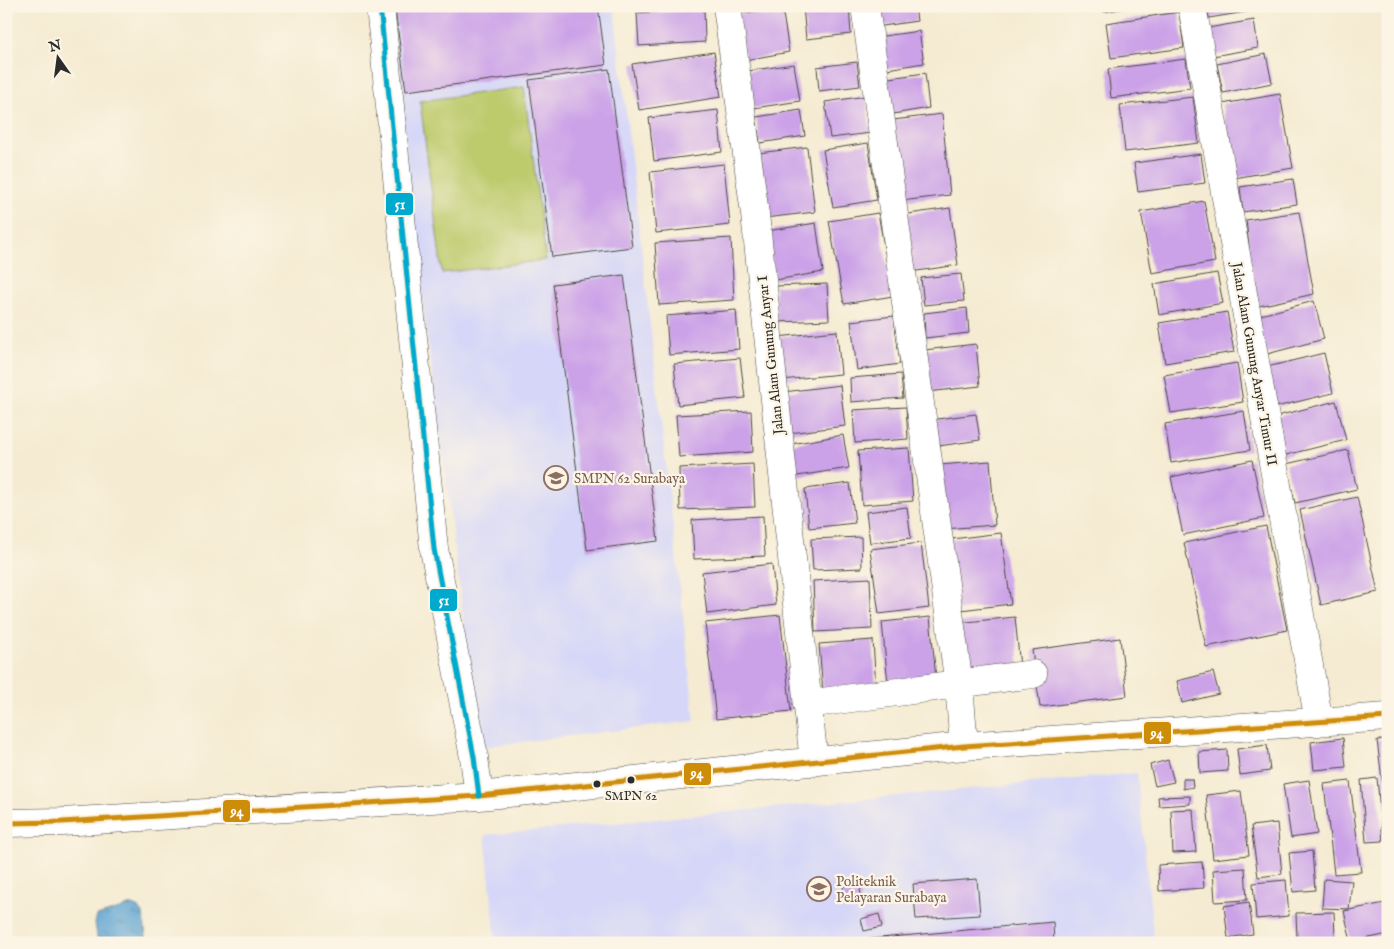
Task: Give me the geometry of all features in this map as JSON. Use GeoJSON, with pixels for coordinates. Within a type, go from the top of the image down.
{"type":"FeatureCollection","features":[{"type":"Feature","properties":{"kind":"street"},"geometry":{"type":"LineString","coordinates":[[380,6],[434,549],[474,757],[479,796]]}},
{"type":"Feature","properties":{"kind":"street","name":"Jalan Alam Gunung Anyar I"},"geometry":{"type":"LineString","coordinates":[[727,6],[755,214],[814,762]]}},
{"type":"Feature","properties":{"kind":"street"},"geometry":{"type":"LineString","coordinates":[[865,6],[959,685],[964,746]]}},
{"type":"Feature","properties":{"kind":"street","name":"Jalan Alam Gunung Anyar Timur II"},"geometry":{"type":"LineString","coordinates":[[1192,6],[1319,722]]}},
{"type":"Feature","properties":{"kind":"street"},"geometry":{"type":"LineString","coordinates":[[807,704],[1033,674]]}},
{"type":"Feature","properties":{"kind":"street"},"geometry":{"type":"LineString","coordinates":[[6,823],[62,822],[479,796],[964,746],[1388,717]]}},
{"type":"Feature","properties":{"kind":"shaded area","name":"SMPN 62 Surabaya"},"geometry":{"type":"Polygon","coordinates":[[[393,6],[614,6],[695,721],[480,747],[414,234],[393,6]]]}},
{"type":"Feature","properties":{"kind":"shaded area","name":"Politeknik Pelayaran Surabaya"},"geometry":{"type":"Polygon","coordinates":[[[1137,773],[1154,943],[496,943],[485,835],[1137,773]]]}},
{"type":"Feature","properties":{"kind":"green space"},"geometry":{"type":"Polygon","coordinates":[[[524,87],[546,260],[442,273],[420,101],[524,87]]]}},
{"type":"Feature","properties":{"kind":"water"},"geometry":{"type":"Polygon","coordinates":[[[132,905],[138,907],[143,913],[147,943],[98,943],[95,923],[97,916],[132,905]]]}},
{"type":"Feature","properties":{"kind":"building"},"geometry":{"type":"Polygon","coordinates":[[[416,6],[598,6],[606,65],[406,91],[395,9],[416,6]]]}},
{"type":"Feature","properties":{"kind":"building"},"geometry":{"type":"Polygon","coordinates":[[[803,6],[849,6],[851,34],[806,39],[803,6]]]}},
{"type":"Feature","properties":{"kind":"building"},"geometry":{"type":"Polygon","coordinates":[[[873,6],[915,6],[917,21],[876,27],[873,6]]]}},
{"type":"Feature","properties":{"kind":"building"},"geometry":{"type":"Polygon","coordinates":[[[1103,6],[1132,6],[1132,7],[1104,12],[1103,6]]]}},
{"type":"Feature","properties":{"kind":"building"},"geometry":{"type":"Polygon","coordinates":[[[1207,6],[1264,6],[1264,9],[1209,18],[1207,6]]]}},
{"type":"Feature","properties":{"kind":"building"},"geometry":{"type":"Polygon","coordinates":[[[782,7],[789,52],[745,60],[738,14],[782,7]]]}},
{"type":"Feature","properties":{"kind":"building"},"geometry":{"type":"Polygon","coordinates":[[[704,9],[705,42],[639,46],[637,13],[704,9]]]}},
{"type":"Feature","properties":{"kind":"building"},"geometry":{"type":"Polygon","coordinates":[[[1179,12],[1184,48],[1111,58],[1106,23],[1179,12]]]}},
{"type":"Feature","properties":{"kind":"building"},"geometry":{"type":"Polygon","coordinates":[[[1254,20],[1258,48],[1213,56],[1208,28],[1254,20]]]}},
{"type":"Feature","properties":{"kind":"building"},"geometry":{"type":"Polygon","coordinates":[[[919,31],[924,63],[881,70],[877,37],[919,31]]]}},
{"type":"Feature","properties":{"kind":"building"},"geometry":{"type":"Polygon","coordinates":[[[714,52],[721,97],[639,110],[632,64],[714,52]]]}},
{"type":"Feature","properties":{"kind":"building"},"geometry":{"type":"Polygon","coordinates":[[[1266,54],[1272,83],[1223,93],[1217,64],[1266,54]]]}},
{"type":"Feature","properties":{"kind":"building"},"geometry":{"type":"Polygon","coordinates":[[[1186,59],[1190,88],[1111,98],[1108,69],[1186,59]]]}},
{"type":"Feature","properties":{"kind":"building"},"geometry":{"type":"Polygon","coordinates":[[[857,62],[860,86],[819,91],[817,67],[857,62]]]}},
{"type":"Feature","properties":{"kind":"building"},"geometry":{"type":"Polygon","coordinates":[[[794,64],[800,101],[754,108],[748,71],[794,64]]]}},
{"type":"Feature","properties":{"kind":"building"},"geometry":{"type":"Polygon","coordinates":[[[609,69],[632,247],[552,257],[529,80],[609,69]]]}},
{"type":"Feature","properties":{"kind":"building"},"geometry":{"type":"Polygon","coordinates":[[[925,73],[929,108],[887,115],[882,79],[925,73]]]}},
{"type":"Feature","properties":{"kind":"building"},"geometry":{"type":"Polygon","coordinates":[[[1280,94],[1293,168],[1234,178],[1222,104],[1280,94]]]}},
{"type":"Feature","properties":{"kind":"building"},"geometry":{"type":"Polygon","coordinates":[[[866,96],[871,133],[830,138],[825,102],[866,96]]]}},
{"type":"Feature","properties":{"kind":"building"},"geometry":{"type":"Polygon","coordinates":[[[1193,97],[1199,143],[1125,152],[1120,105],[1193,97]]]}},
{"type":"Feature","properties":{"kind":"building"},"geometry":{"type":"Polygon","coordinates":[[[718,110],[722,152],[654,161],[649,118],[718,110]]]}},
{"type":"Feature","properties":{"kind":"building"},"geometry":{"type":"Polygon","coordinates":[[[801,110],[805,136],[760,143],[756,117],[801,110]]]}},
{"type":"Feature","properties":{"kind":"building"},"geometry":{"type":"Polygon","coordinates":[[[942,114],[950,195],[901,201],[893,120],[942,114]]]}},
{"type":"Feature","properties":{"kind":"building"},"geometry":{"type":"Polygon","coordinates":[[[868,143],[877,200],[833,207],[823,150],[868,143]]]}},
{"type":"Feature","properties":{"kind":"building"},"geometry":{"type":"Polygon","coordinates":[[[807,147],[815,212],[765,218],[758,153],[807,147]]]}},
{"type":"Feature","properties":{"kind":"building"},"geometry":{"type":"Polygon","coordinates":[[[1201,154],[1205,183],[1138,192],[1134,163],[1201,154]]]}},
{"type":"Feature","properties":{"kind":"building"},"geometry":{"type":"Polygon","coordinates":[[[724,164],[730,225],[656,233],[650,172],[724,164]]]}},
{"type":"Feature","properties":{"kind":"building"},"geometry":{"type":"Polygon","coordinates":[[[1293,179],[1297,204],[1243,212],[1240,187],[1293,179]]]}},
{"type":"Feature","properties":{"kind":"building"},"geometry":{"type":"Polygon","coordinates":[[[1204,201],[1215,262],[1152,273],[1141,212],[1204,201]]]}},
{"type":"Feature","properties":{"kind":"building"},"geometry":{"type":"Polygon","coordinates":[[[950,208],[958,265],[910,272],[902,215],[950,208]]]}},
{"type":"Feature","properties":{"kind":"building"},"geometry":{"type":"Polygon","coordinates":[[[1299,212],[1314,294],[1259,306],[1252,273],[1246,220],[1299,212]]]}},
{"type":"Feature","properties":{"kind":"building"},"geometry":{"type":"Polygon","coordinates":[[[878,213],[893,296],[844,304],[829,221],[878,213]]]}},
{"type":"Feature","properties":{"kind":"building"},"geometry":{"type":"Polygon","coordinates":[[[816,223],[823,272],[775,280],[767,231],[816,223]]]}},
{"type":"Feature","properties":{"kind":"building"},"geometry":{"type":"Polygon","coordinates":[[[731,238],[734,300],[659,305],[655,243],[731,238]]]}},
{"type":"Feature","properties":{"kind":"building"},"geometry":{"type":"Polygon","coordinates":[[[1217,273],[1223,303],[1159,315],[1154,284],[1217,273]]]}},
{"type":"Feature","properties":{"kind":"building"},"geometry":{"type":"Polygon","coordinates":[[[961,274],[964,301],[924,305],[921,278],[961,274]]]}},
{"type":"Feature","properties":{"kind":"building"},"geometry":{"type":"Polygon","coordinates":[[[624,275],[658,541],[587,550],[553,284],[624,275]]]}},
{"type":"Feature","properties":{"kind":"building"},"geometry":{"type":"Polygon","coordinates":[[[827,284],[829,320],[777,322],[775,286],[827,284]]]}},
{"type":"Feature","properties":{"kind":"building"},"geometry":{"type":"Polygon","coordinates":[[[1314,301],[1324,339],[1267,354],[1257,316],[1314,301]]]}},
{"type":"Feature","properties":{"kind":"building"},"geometry":{"type":"Polygon","coordinates":[[[967,308],[969,333],[925,338],[924,313],[967,308]]]}},
{"type":"Feature","properties":{"kind":"building"},"geometry":{"type":"Polygon","coordinates":[[[736,310],[739,349],[669,355],[666,316],[736,310]]]}},
{"type":"Feature","properties":{"kind":"building"},"geometry":{"type":"Polygon","coordinates":[[[1227,312],[1234,352],[1165,363],[1159,323],[1227,312]]]}},
{"type":"Feature","properties":{"kind":"building"},"geometry":{"type":"Polygon","coordinates":[[[894,316],[900,364],[857,370],[851,321],[894,316]]]}},
{"type":"Feature","properties":{"kind":"building"},"geometry":{"type":"Polygon","coordinates":[[[837,331],[841,374],[782,380],[777,337],[837,331]]]}},
{"type":"Feature","properties":{"kind":"building"},"geometry":{"type":"Polygon","coordinates":[[[976,344],[980,386],[928,392],[924,350],[976,344]]]}},
{"type":"Feature","properties":{"kind":"building"},"geometry":{"type":"Polygon","coordinates":[[[1324,353],[1333,393],[1276,407],[1267,367],[1324,353]]]}},
{"type":"Feature","properties":{"kind":"building"},"geometry":{"type":"Polygon","coordinates":[[[740,358],[745,398],[678,405],[674,364],[740,358]]]}},
{"type":"Feature","properties":{"kind":"building"},"geometry":{"type":"Polygon","coordinates":[[[1237,363],[1243,402],[1171,413],[1164,375],[1237,363]]]}},
{"type":"Feature","properties":{"kind":"building"},"geometry":{"type":"Polygon","coordinates":[[[901,374],[903,398],[851,402],[850,378],[901,374]]]}},
{"type":"Feature","properties":{"kind":"building"},"geometry":{"type":"Polygon","coordinates":[[[840,385],[845,426],[789,433],[784,392],[840,385]]]}},
{"type":"Feature","properties":{"kind":"building"},"geometry":{"type":"Polygon","coordinates":[[[1336,401],[1346,440],[1282,456],[1273,417],[1336,401]]]}},
{"type":"Feature","properties":{"kind":"building"},"geometry":{"type":"Polygon","coordinates":[[[906,407],[908,439],[855,443],[853,410],[906,407]]]}},
{"type":"Feature","properties":{"kind":"building"},"geometry":{"type":"Polygon","coordinates":[[[751,411],[753,452],[679,457],[676,415],[751,411]]]}},
{"type":"Feature","properties":{"kind":"building"},"geometry":{"type":"Polygon","coordinates":[[[1244,411],[1250,450],[1171,463],[1165,424],[1244,411]]]}},
{"type":"Feature","properties":{"kind":"building"},"geometry":{"type":"Polygon","coordinates":[[[976,414],[980,440],[932,447],[929,420],[976,414]]]}},
{"type":"Feature","properties":{"kind":"building"},"geometry":{"type":"Polygon","coordinates":[[[843,435],[849,468],[797,476],[791,444],[843,435]]]}},
{"type":"Feature","properties":{"kind":"building"},"geometry":{"type":"Polygon","coordinates":[[[909,448],[913,501],[862,505],[858,451],[909,448]]]}},
{"type":"Feature","properties":{"kind":"building"},"geometry":{"type":"Polygon","coordinates":[[[1348,450],[1357,489],[1295,503],[1286,464],[1348,450]]]}},
{"type":"Feature","properties":{"kind":"building"},"geometry":{"type":"Polygon","coordinates":[[[1252,460],[1264,518],[1183,535],[1171,477],[1252,460]]]}},
{"type":"Feature","properties":{"kind":"building"},"geometry":{"type":"Polygon","coordinates":[[[990,461],[995,525],[944,529],[939,465],[990,461]]]}},
{"type":"Feature","properties":{"kind":"building"},"geometry":{"type":"Polygon","coordinates":[[[753,464],[755,507],[680,510],[679,468],[753,464]]]}},
{"type":"Feature","properties":{"kind":"building"},"geometry":{"type":"Polygon","coordinates":[[[850,483],[855,523],[809,528],[805,489],[850,483]]]}},
{"type":"Feature","properties":{"kind":"building"},"geometry":{"type":"Polygon","coordinates":[[[1357,497],[1378,592],[1321,605],[1300,510],[1357,497]]]}},
{"type":"Feature","properties":{"kind":"building"},"geometry":{"type":"Polygon","coordinates":[[[907,507],[911,538],[870,543],[866,512],[907,507]]]}},
{"type":"Feature","properties":{"kind":"building"},"geometry":{"type":"Polygon","coordinates":[[[763,516],[765,556],[694,559],[692,520],[763,516]]]}},
{"type":"Feature","properties":{"kind":"building"},"geometry":{"type":"Polygon","coordinates":[[[1266,526],[1287,630],[1206,647],[1184,543],[1266,526]]]}},
{"type":"Feature","properties":{"kind":"building"},"geometry":{"type":"Polygon","coordinates":[[[1001,533],[1011,604],[952,611],[944,540],[1001,533]]]}},
{"type":"Feature","properties":{"kind":"building"},"geometry":{"type":"Polygon","coordinates":[[[861,537],[862,568],[813,570],[811,539],[861,537]]]}},
{"type":"Feature","properties":{"kind":"building"},"geometry":{"type":"Polygon","coordinates":[[[921,543],[929,608],[879,614],[870,549],[921,543]]]}},
{"type":"Feature","properties":{"kind":"building"},"geometry":{"type":"Polygon","coordinates":[[[772,564],[776,605],[707,614],[702,572],[772,564]]]}},
{"type":"Feature","properties":{"kind":"building"},"geometry":{"type":"Polygon","coordinates":[[[870,578],[872,629],[815,632],[813,581],[870,578]]]}},
{"type":"Feature","properties":{"kind":"building"},"geometry":{"type":"Polygon","coordinates":[[[780,615],[791,711],[716,719],[705,623],[780,615]]]}},
{"type":"Feature","properties":{"kind":"building"},"geometry":{"type":"Polygon","coordinates":[[[930,617],[936,679],[888,684],[882,622],[930,617]]]}},
{"type":"Feature","properties":{"kind":"building"},"geometry":{"type":"Polygon","coordinates":[[[1015,617],[1020,667],[962,672],[957,623],[1015,617]]]}},
{"type":"Feature","properties":{"kind":"building"},"geometry":{"type":"Polygon","coordinates":[[[1120,638],[1127,696],[1040,707],[1032,650],[1120,638]]]}},
{"type":"Feature","properties":{"kind":"building"},"geometry":{"type":"Polygon","coordinates":[[[873,640],[876,689],[823,693],[819,644],[873,640]]]}},
{"type":"Feature","properties":{"kind":"building"},"geometry":{"type":"Polygon","coordinates":[[[1213,672],[1219,694],[1182,703],[1177,681],[1213,672]]]}},
{"type":"Feature","properties":{"kind":"building"},"geometry":{"type":"Polygon","coordinates":[[[1343,738],[1346,767],[1314,770],[1311,742],[1343,738]]]}},
{"type":"Feature","properties":{"kind":"building"},"geometry":{"type":"Polygon","coordinates":[[[1388,739],[1388,819],[1387,819],[1377,740],[1388,739]]]}},
{"type":"Feature","properties":{"kind":"building"},"geometry":{"type":"Polygon","coordinates":[[[1267,745],[1270,771],[1240,775],[1237,749],[1267,745]]]}},
{"type":"Feature","properties":{"kind":"building"},"geometry":{"type":"Polygon","coordinates":[[[1227,750],[1228,771],[1200,773],[1199,752],[1227,750]]]}},
{"type":"Feature","properties":{"kind":"building"},"geometry":{"type":"Polygon","coordinates":[[[1168,760],[1174,782],[1155,786],[1150,765],[1168,760]]]}},
{"type":"Feature","properties":{"kind":"building"},"geometry":{"type":"Polygon","coordinates":[[[1377,778],[1383,841],[1366,842],[1361,780],[1377,778]]]}},
{"type":"Feature","properties":{"kind":"building"},"geometry":{"type":"Polygon","coordinates":[[[1183,779],[1192,779],[1193,787],[1183,789],[1183,779]]]}},
{"type":"Feature","properties":{"kind":"building"},"geometry":{"type":"Polygon","coordinates":[[[1309,780],[1317,834],[1291,838],[1283,784],[1309,780]]]}},
{"type":"Feature","properties":{"kind":"building"},"geometry":{"type":"Polygon","coordinates":[[[1350,781],[1361,872],[1334,874],[1324,784],[1350,781]]]}},
{"type":"Feature","properties":{"kind":"building"},"geometry":{"type":"Polygon","coordinates":[[[1241,791],[1249,855],[1213,859],[1206,795],[1241,791]]]}},
{"type":"Feature","properties":{"kind":"building"},"geometry":{"type":"Polygon","coordinates":[[[1190,796],[1190,804],[1159,806],[1158,797],[1190,796]]]}},
{"type":"Feature","properties":{"kind":"building"},"geometry":{"type":"Polygon","coordinates":[[[1193,809],[1196,852],[1173,853],[1171,810],[1193,809]]]}},
{"type":"Feature","properties":{"kind":"building"},"geometry":{"type":"Polygon","coordinates":[[[1277,823],[1282,874],[1258,877],[1251,826],[1277,823]]]}},
{"type":"Feature","properties":{"kind":"building"},"geometry":{"type":"Polygon","coordinates":[[[1312,851],[1315,890],[1293,892],[1289,853],[1312,851]]]}},
{"type":"Feature","properties":{"kind":"building"},"geometry":{"type":"Polygon","coordinates":[[[1202,862],[1204,888],[1159,891],[1158,865],[1202,862]]]}},
{"type":"Feature","properties":{"kind":"building"},"geometry":{"type":"Polygon","coordinates":[[[1245,868],[1247,900],[1215,902],[1213,870],[1245,868]]]}},
{"type":"Feature","properties":{"kind":"building"},"geometry":{"type":"Polygon","coordinates":[[[977,879],[980,915],[916,919],[913,884],[977,879]]]}},
{"type":"Feature","properties":{"kind":"building"},"geometry":{"type":"Polygon","coordinates":[[[1324,879],[1352,881],[1349,909],[1322,908],[1324,879]]]}},
{"type":"Feature","properties":{"kind":"building"},"geometry":{"type":"Polygon","coordinates":[[[1286,880],[1289,916],[1256,919],[1253,883],[1286,880]]]}},
{"type":"Feature","properties":{"kind":"building"},"geometry":{"type":"Polygon","coordinates":[[[860,885],[861,901],[845,902],[843,886],[860,885]]]}},
{"type":"Feature","properties":{"kind":"building"},"geometry":{"type":"Polygon","coordinates":[[[1249,902],[1253,934],[1228,938],[1224,906],[1249,902]]]}},
{"type":"Feature","properties":{"kind":"building"},"geometry":{"type":"Polygon","coordinates":[[[1385,903],[1388,934],[1351,942],[1344,911],[1385,903]]]}},
{"type":"Feature","properties":{"kind":"building"},"geometry":{"type":"Polygon","coordinates":[[[1334,912],[1335,938],[1297,938],[1296,913],[1334,912]]]}},
{"type":"Feature","properties":{"kind":"building"},"geometry":{"type":"Polygon","coordinates":[[[879,914],[882,927],[864,931],[861,919],[879,914]]]}},
{"type":"Feature","properties":{"kind":"building"},"geometry":{"type":"Polygon","coordinates":[[[1053,922],[1054,943],[848,943],[848,941],[1053,922]]]}},
{"type":"Feature","properties":{"kind":"transit line","name":"51"},"geometry":{"type":"LineString","coordinates":[[380,6],[434,549],[474,757],[479,796]]}},
{"type":"Feature","properties":{"kind":"transit line","name":"94"},"geometry":{"type":"LineString","coordinates":[[6,823],[62,822],[479,796],[964,746],[1388,717]]}},
{"type":"Feature","properties":{"kind":"place","name":"SMPN 62 Surabaya"},"geometry":{"type":"Point","coordinates":[556,478]}},
{"type":"Feature","properties":{"kind":"place","name":"SMPN 62"},"geometry":{"type":"Point","coordinates":[631,780]}},
{"type":"Feature","properties":{"kind":"place","name":"Politeknik Pelayaran Surabaya"},"geometry":{"type":"Point","coordinates":[819,889]}}]}
